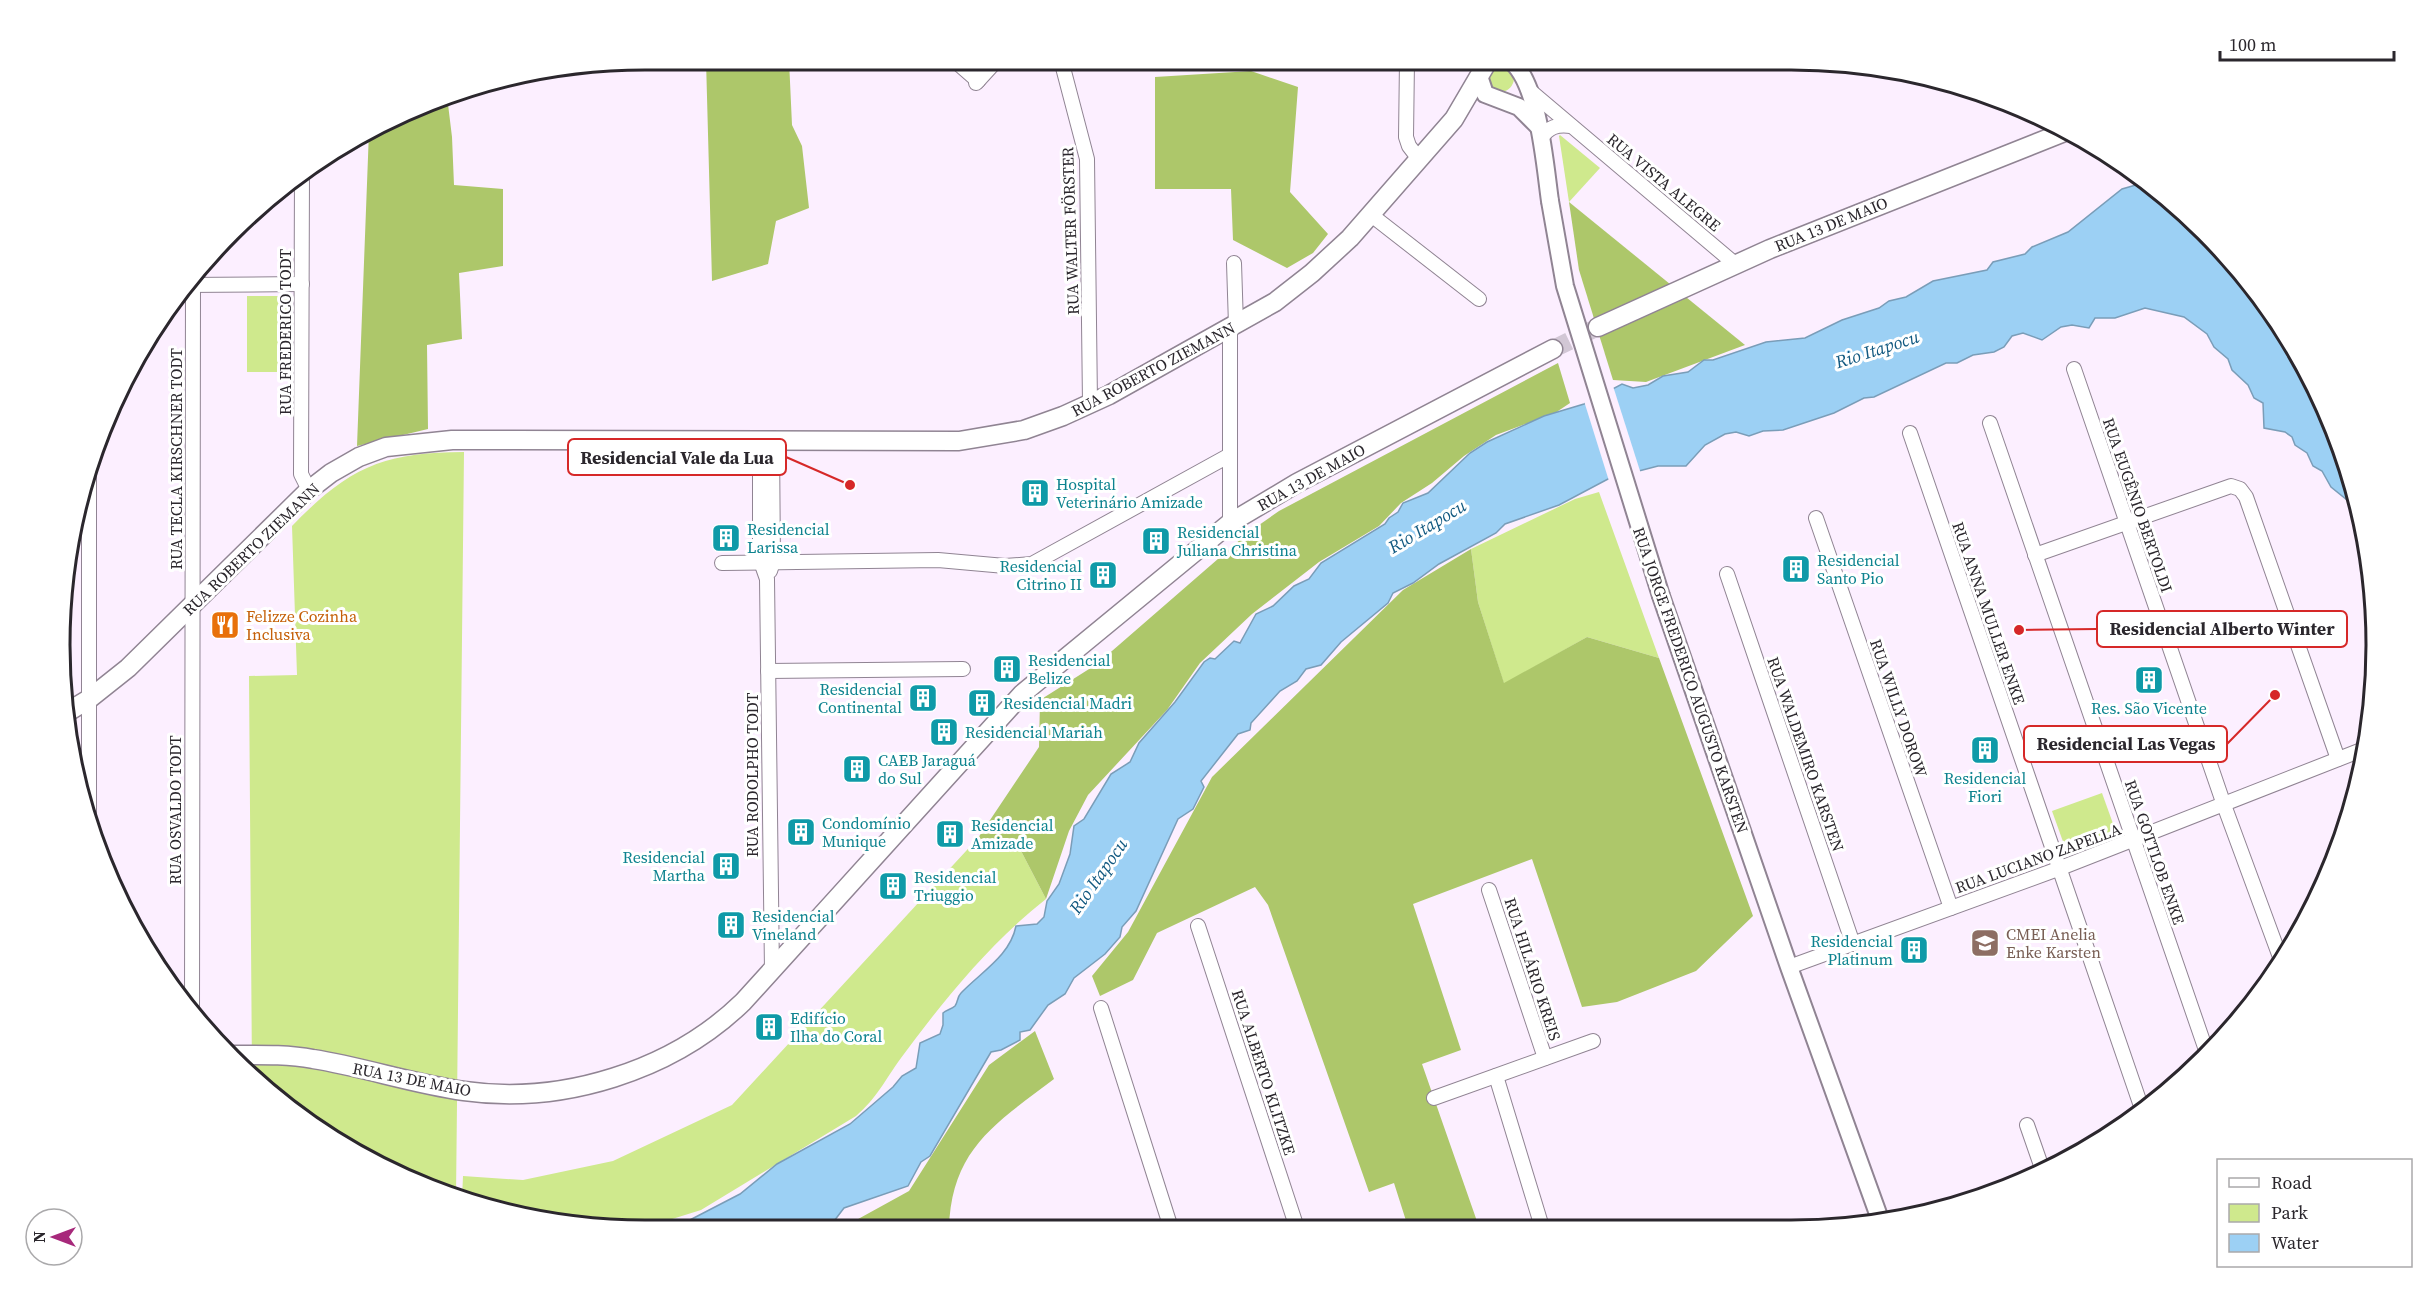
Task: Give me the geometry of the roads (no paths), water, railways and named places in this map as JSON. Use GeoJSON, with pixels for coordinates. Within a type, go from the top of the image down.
{"type":"FeatureCollection","features":[{"type":"Feature","properties":{"kind":"main road","name":"RUA ROBERTO ZIEMANN"},"geometry":{"type":"LineString","coordinates":[[74,708],[128,668],[309,490],[359,457],[386,447],[408,442],[452,440],[892,443],[977,439],[1024,430],[1090,403],[1233,327],[1275,302],[1312,273],[1340,249],[1461,109],[1482,70]]}},
{"type":"Feature","properties":{"kind":"main road","name":"RUA 13 DE MAIO"},"geometry":{"type":"LineString","coordinates":[[1598,327],[1735,264],[2055,136]]}},
{"type":"Feature","properties":{"kind":"main road","name":"RUA 13 DE MAIO"},"geometry":{"type":"LineString","coordinates":[[243,1056],[312,1059],[466,1092],[511,1094],[555,1091],[606,1080],[675,1049],[727,1016],[772,971],[1017,699],[1230,523],[1307,478],[1553,349]]}},
{"type":"Feature","properties":{"kind":"street"},"geometry":{"type":"LineString","coordinates":[[966,70],[979,80]]}},
{"type":"Feature","properties":{"kind":"street"},"geometry":{"type":"LineString","coordinates":[[972,70],[979,80]]}},
{"type":"Feature","properties":{"kind":"street"},"geometry":{"type":"LineString","coordinates":[[979,80],[988,70]]}},
{"type":"Feature","properties":{"kind":"street","name":"RUA WALTER FÖRSTER"},"geometry":{"type":"LineString","coordinates":[[1064,70],[1087,159],[1090,403]]}},
{"type":"Feature","properties":{"kind":"street"},"geometry":{"type":"LineString","coordinates":[[1407,70],[1406,137],[1409,146],[1419,159]]}},
{"type":"Feature","properties":{"kind":"street"},"geometry":{"type":"LineString","coordinates":[[1483,70],[1485,94],[1519,107],[1540,133],[1554,126],[1571,126]]}},
{"type":"Feature","properties":{"kind":"street","name":"RUA JORGE FREDERICO AUGUSTO KARSTEN"},"geometry":{"type":"LineString","coordinates":[[1516,70],[1527,88],[1540,133],[1565,286],[1661,596],[1789,967],[1878,1214]]}},
{"type":"Feature","properties":{"kind":"street","name":"RUA VISTA ALEGRE"},"geometry":{"type":"LineString","coordinates":[[1527,88],[1735,264]]}},
{"type":"Feature","properties":{"kind":"street","name":"RUA FREDERICO TODT"},"geometry":{"type":"LineString","coordinates":[[303,183],[301,474],[309,490]]}},
{"type":"Feature","properties":{"kind":"street"},"geometry":{"type":"LineString","coordinates":[[1370,214],[1479,299]]}},
{"type":"Feature","properties":{"kind":"street"},"geometry":{"type":"LineString","coordinates":[[1230,523],[1234,263]]}},
{"type":"Feature","properties":{"kind":"street"},"geometry":{"type":"LineString","coordinates":[[200,282],[302,284]]}},
{"type":"Feature","properties":{"kind":"street","name":"RUA TECLA KIRSCHNER TODT"},"geometry":{"type":"LineString","coordinates":[[191,293],[191,606]]}},
{"type":"Feature","properties":{"kind":"street","name":"RUA EUGÊNIO BERTOLDI"},"geometry":{"type":"LineString","coordinates":[[2074,369],[2224,805],[2278,951]]}},
{"type":"Feature","properties":{"kind":"street","name":"RUA GOTTLOB ENKE"},"geometry":{"type":"LineString","coordinates":[[1990,423],[2204,1045]]}},
{"type":"Feature","properties":{"kind":"street","name":"RUA ANNA MULLER ENKE"},"geometry":{"type":"LineString","coordinates":[[1910,433],[2140,1103]]}},
{"type":"Feature","properties":{"kind":"street","name":"RUA RODOLPHO TODT"},"geometry":{"type":"LineString","coordinates":[[766,442],[772,971]]}},
{"type":"Feature","properties":{"kind":"street"},"geometry":{"type":"LineString","coordinates":[[722,563],[938,560],[1005,566],[1032,564],[1230,455]]}},
{"type":"Feature","properties":{"kind":"street"},"geometry":{"type":"LineString","coordinates":[[2035,555],[2231,486],[2240,489],[2246,497],[2338,759]]}},
{"type":"Feature","properties":{"kind":"street"},"geometry":{"type":"LineString","coordinates":[[88,505],[89,790]]}},
{"type":"Feature","properties":{"kind":"street","name":"RUA WILLY DOROW"},"geometry":{"type":"LineString","coordinates":[[1816,518],[1951,908]]}},
{"type":"Feature","properties":{"kind":"street","name":"RUA WALDEMIRO KARSTEN"},"geometry":{"type":"LineString","coordinates":[[1727,574],[1853,944]]}},
{"type":"Feature","properties":{"kind":"street","name":"RUA OSVALDO TODT"},"geometry":{"type":"LineString","coordinates":[[191,606],[192,1000]]}},
{"type":"Feature","properties":{"kind":"street"},"geometry":{"type":"LineString","coordinates":[[768,671],[963,669]]}},
{"type":"Feature","properties":{"kind":"street","name":"RUA LUCIANO ZAPELLA"},"geometry":{"type":"LineString","coordinates":[[1789,967],[2058,869],[2355,752]]}},
{"type":"Feature","properties":{"kind":"street","name":"RUA HILÁRIO KREIS"},"geometry":{"type":"LineString","coordinates":[[1490,890],[1545,1059]]}},
{"type":"Feature","properties":{"kind":"street","name":"RUA ALBERTO KLITZKE"},"geometry":{"type":"LineString","coordinates":[[1198,926],[1294,1220]]}},
{"type":"Feature","properties":{"kind":"street"},"geometry":{"type":"LineString","coordinates":[[1101,1008],[1169,1220]]}},
{"type":"Feature","properties":{"kind":"street"},"geometry":{"type":"LineString","coordinates":[[1434,1098],[1593,1041]]}},
{"type":"Feature","properties":{"kind":"street"},"geometry":{"type":"LineString","coordinates":[[1496,1076],[1540,1220]]}},
{"type":"Feature","properties":{"kind":"street"},"geometry":{"type":"LineString","coordinates":[[2027,1125],[2040,1163]]}},
{"type":"Feature","properties":{"kind":"water","name":"Rio Itapocu"},"geometry":{"type":"Polygon","coordinates":[[[2135,185],[2170,213],[2223,266],[2247,295],[2269,326],[2306,391],[2322,425],[2347,500],[2331,487],[2322,471],[2313,466],[2307,453],[2295,445],[2292,437],[2285,432],[2264,428],[2263,403],[2254,398],[2248,385],[2232,370],[2228,359],[2214,347],[2207,334],[2184,317],[2145,308],[2115,318],[2095,318],[2089,328],[2072,325],[2061,327],[2042,340],[2023,333],[2012,336],[2004,347],[1994,352],[1973,355],[1957,363],[1946,363],[1834,413],[1783,430],[1763,431],[1749,436],[1736,432],[1725,434],[1705,445],[1686,466],[1658,466],[1608,479],[1559,505],[1505,524],[1496,533],[1439,564],[1413,583],[1393,593],[1388,603],[1341,642],[1321,665],[1306,669],[1297,681],[1280,691],[1251,723],[1250,730],[1238,734],[1201,781],[1204,787],[1193,809],[1178,819],[1136,911],[1122,927],[1120,937],[1105,954],[1074,978],[1065,994],[1048,1005],[1030,1030],[1020,1032],[1020,1040],[1001,1050],[991,1052],[930,1156],[921,1162],[908,1186],[844,1208],[835,1220],[690,1220],[740,1194],[777,1164],[850,1124],[893,1087],[902,1076],[916,1068],[920,1043],[940,1034],[943,1013],[955,1006],[961,993],[1001,955],[1013,937],[1016,926],[1037,924],[1044,917],[1047,901],[1059,884],[1070,854],[1074,826],[1084,819],[1111,774],[1130,762],[1139,743],[1175,702],[1204,662],[1210,658],[1215,659],[1234,641],[1240,643],[1256,614],[1273,606],[1294,586],[1309,579],[1321,563],[1385,524],[1398,512],[1403,503],[1428,493],[1470,453],[1487,442],[1544,416],[1584,404],[1622,384],[1633,388],[1648,385],[1663,376],[1688,372],[1704,360],[1713,360],[1766,342],[1805,338],[1842,320],[1879,308],[1889,301],[1906,297],[1933,281],[1987,270],[1993,262],[2025,254],[2032,247],[2068,232],[2122,189],[2135,185]]]}},
{"type":"Feature","properties":{"kind":"tunnel"},"geometry":{"type":"LineString","coordinates":[[1553,349],[1594,329]]}},
{"type":"Feature","properties":{"kind":"place","name":"Residencial Vale da Lua"},"geometry":{"type":"Point","coordinates":[850,485]}},
{"type":"Feature","properties":{"kind":"place","name":"Hospital Veterinário Amizade"},"geometry":{"type":"Point","coordinates":[1035,493]}},
{"type":"Feature","properties":{"kind":"place","name":"Residencial Larissa"},"geometry":{"type":"Point","coordinates":[726,538]}},
{"type":"Feature","properties":{"kind":"place","name":"Residencial Juliana Christina"},"geometry":{"type":"Point","coordinates":[1156,541]}},
{"type":"Feature","properties":{"kind":"place","name":"Residencial Santo Pio"},"geometry":{"type":"Point","coordinates":[1796,569]}},
{"type":"Feature","properties":{"kind":"place","name":"Residencial Citrino II"},"geometry":{"type":"Point","coordinates":[1103,575]}},
{"type":"Feature","properties":{"kind":"place","name":"Felizze Cozinha Inclusiva"},"geometry":{"type":"Point","coordinates":[225,625]}},
{"type":"Feature","properties":{"kind":"place","name":"Residencial Alberto Winter"},"geometry":{"type":"Point","coordinates":[2019,630]}},
{"type":"Feature","properties":{"kind":"place","name":"Residencial Belize"},"geometry":{"type":"Point","coordinates":[1007,669]}},
{"type":"Feature","properties":{"kind":"place","name":"Res. São Vicente"},"geometry":{"type":"Point","coordinates":[2149,680]}},
{"type":"Feature","properties":{"kind":"place","name":"Residencial Las Vegas"},"geometry":{"type":"Point","coordinates":[2275,695]}},
{"type":"Feature","properties":{"kind":"place","name":"Residencial Continental"},"geometry":{"type":"Point","coordinates":[923,698]}},
{"type":"Feature","properties":{"kind":"place","name":"Residencial Madri"},"geometry":{"type":"Point","coordinates":[982,703]}},
{"type":"Feature","properties":{"kind":"place","name":"Residencial Mariah"},"geometry":{"type":"Point","coordinates":[944,732]}},
{"type":"Feature","properties":{"kind":"place","name":"Residencial Fiori"},"geometry":{"type":"Point","coordinates":[1985,750]}},
{"type":"Feature","properties":{"kind":"place","name":"CAEB Jaraguá do Sul"},"geometry":{"type":"Point","coordinates":[857,769]}},
{"type":"Feature","properties":{"kind":"place","name":"Condomínio Munique"},"geometry":{"type":"Point","coordinates":[801,832]}},
{"type":"Feature","properties":{"kind":"place","name":"Residencial Amizade"},"geometry":{"type":"Point","coordinates":[950,834]}},
{"type":"Feature","properties":{"kind":"place","name":"Residencial Martha"},"geometry":{"type":"Point","coordinates":[726,866]}},
{"type":"Feature","properties":{"kind":"place","name":"Residencial Triuggio"},"geometry":{"type":"Point","coordinates":[893,886]}},
{"type":"Feature","properties":{"kind":"place","name":"Residencial Vineland"},"geometry":{"type":"Point","coordinates":[731,925]}},
{"type":"Feature","properties":{"kind":"place","name":"CMEI Anelia Enke Karsten"},"geometry":{"type":"Point","coordinates":[1985,943]}},
{"type":"Feature","properties":{"kind":"place","name":"Residencial Platinum"},"geometry":{"type":"Point","coordinates":[1914,950]}},
{"type":"Feature","properties":{"kind":"place","name":"Edifício Ilha do Coral"},"geometry":{"type":"Point","coordinates":[769,1027]}}]}
